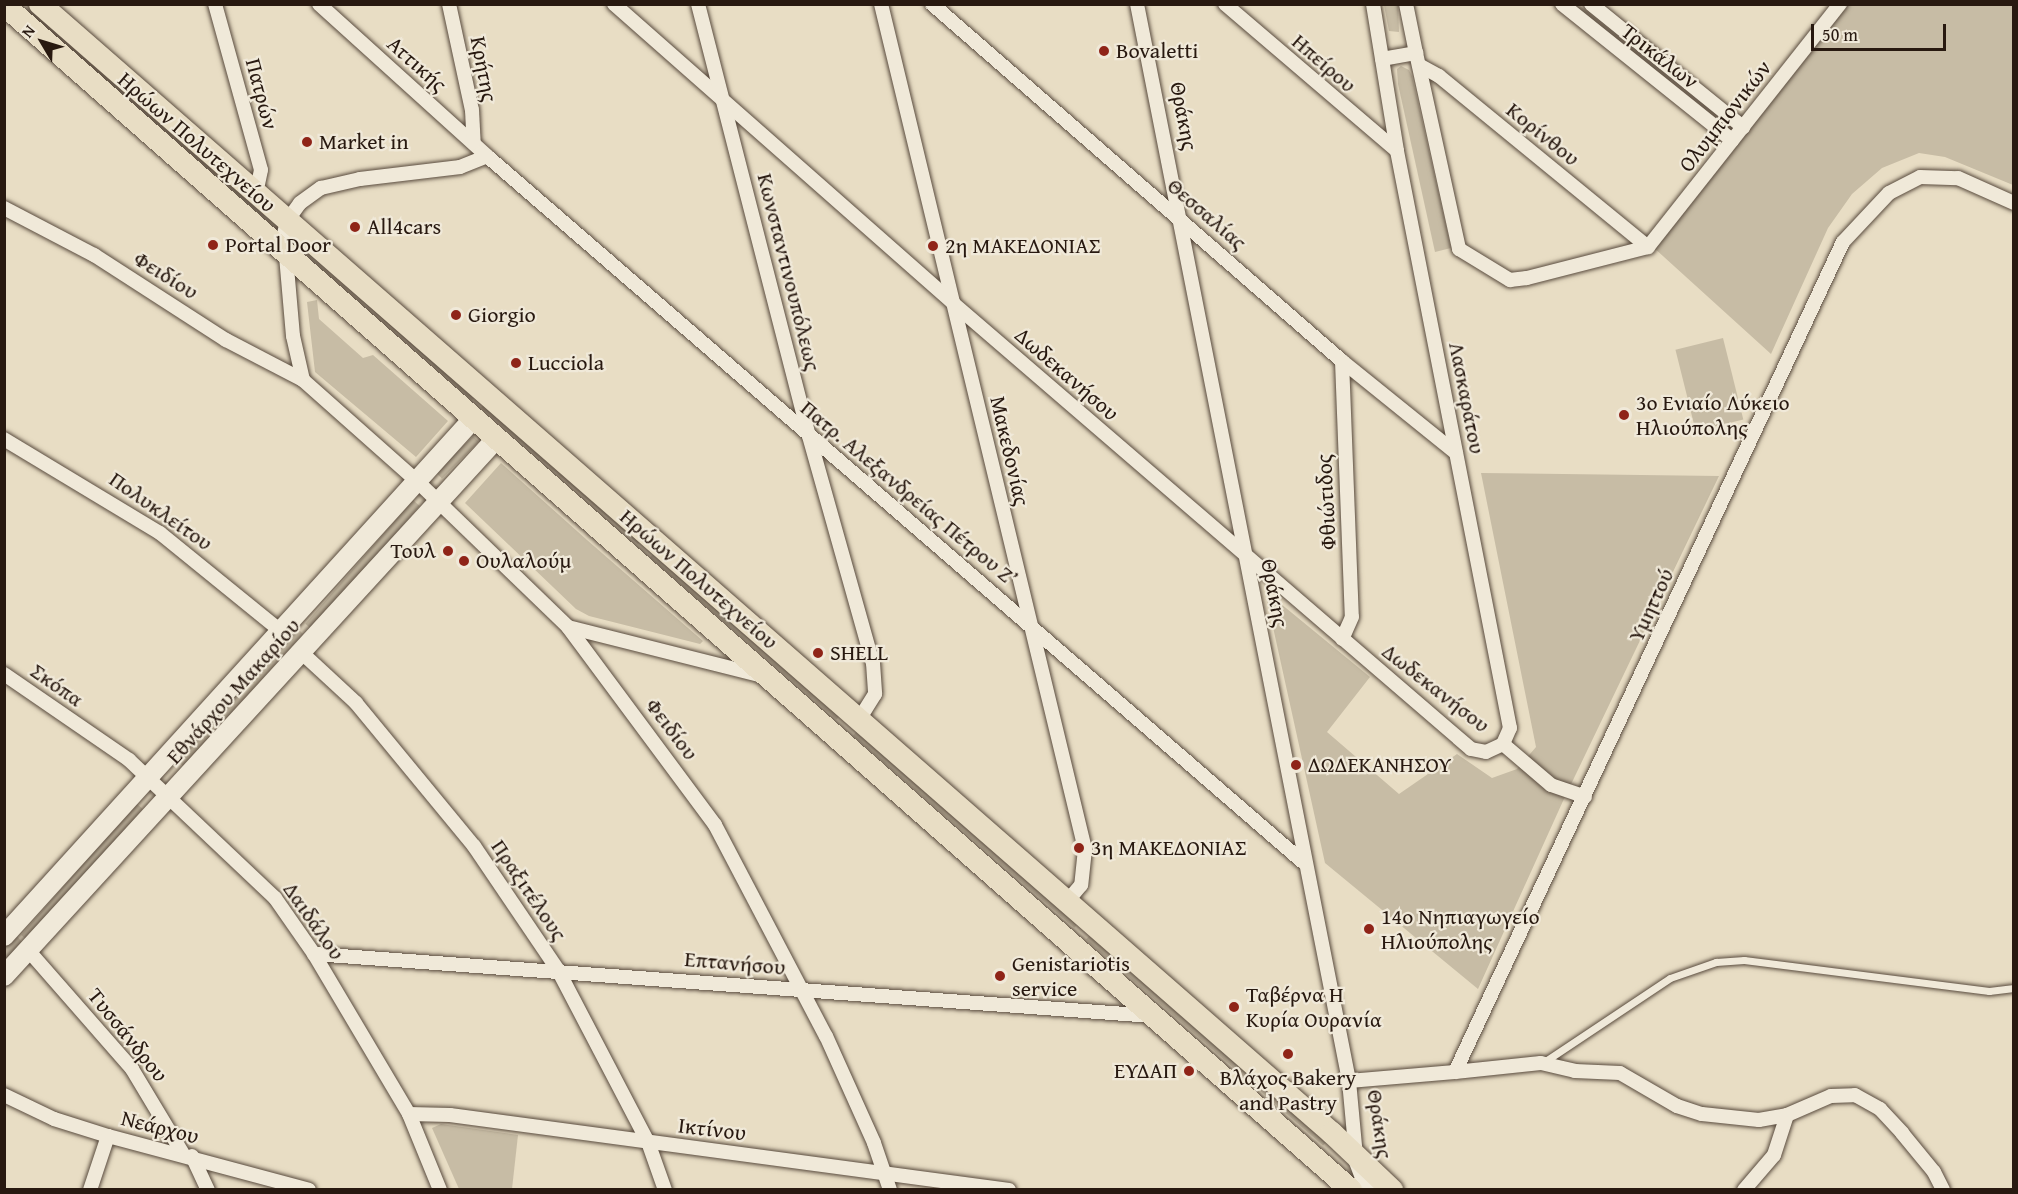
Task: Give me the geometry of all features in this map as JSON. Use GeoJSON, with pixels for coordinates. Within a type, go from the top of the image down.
{"type":"FeatureCollection","features":[{"type":"Feature","properties":{"kind":"main road","name":"Ηρώων Πολυτεχνείου"},"geometry":{"type":"LineString","coordinates":[[40,4],[860,720],[1392,1190]]}},
{"type":"Feature","properties":{"kind":"main road","name":"Ηρώων Πολυτεχνείου"},"geometry":{"type":"LineString","coordinates":[[4,5],[1351,1190]]}},
{"type":"Feature","properties":{"kind":"street","name":"Πατρών"},"geometry":{"type":"LineString","coordinates":[[215,4],[261,170],[256,194]]}},
{"type":"Feature","properties":{"kind":"street","name":"Αττικής"},"geometry":{"type":"LineString","coordinates":[[319,4],[486,156]]}},
{"type":"Feature","properties":{"kind":"street","name":"Κρήτης"},"geometry":{"type":"LineString","coordinates":[[448,4],[471,110],[474,143]]}},
{"type":"Feature","properties":{"kind":"street","name":"Δωδεκανήσου"},"geometry":{"type":"LineString","coordinates":[[614,4],[954,304],[1471,749],[1486,752],[1503,744]]}},
{"type":"Feature","properties":{"kind":"street","name":"Κωνσταντινουπόλεως"},"geometry":{"type":"LineString","coordinates":[[698,4],[809,436],[873,663],[875,694],[860,720]]}},
{"type":"Feature","properties":{"kind":"street","name":"Μακεδονίας"},"geometry":{"type":"LineString","coordinates":[[881,4],[1085,849],[1081,885],[1066,903]]}},
{"type":"Feature","properties":{"kind":"street","name":"Θεσσαλίας"},"geometry":{"type":"LineString","coordinates":[[932,4],[1178,215],[1342,362],[1456,453]]}},
{"type":"Feature","properties":{"kind":"street","name":"Θράκης"},"geometry":{"type":"LineString","coordinates":[[1137,4],[1243,554],[1349,1081],[1356,1156],[1371,1190]]}},
{"type":"Feature","properties":{"kind":"street","name":"Ηπείρου"},"geometry":{"type":"LineString","coordinates":[[1225,4],[1397,151]]}},
{"type":"Feature","properties":{"kind":"street","name":"Λασκαράτου"},"geometry":{"type":"LineString","coordinates":[[1373,4],[1397,151],[1510,728],[1503,744]]}},
{"type":"Feature","properties":{"kind":"street"},"geometry":{"type":"LineString","coordinates":[[1406,4],[1459,249],[1510,280],[1645,249]]}},
{"type":"Feature","properties":{"kind":"street","name":"Τρικάλων"},"geometry":{"type":"LineString","coordinates":[[1562,4],[1732,140]]}},
{"type":"Feature","properties":{"kind":"street","name":"Τρικάλων"},"geometry":{"type":"LineString","coordinates":[[1591,4],[1743,127]]}},
{"type":"Feature","properties":{"kind":"street","name":"Ολυμπιονικών"},"geometry":{"type":"LineString","coordinates":[[1645,249],[1838,5]]}},
{"type":"Feature","properties":{"kind":"street"},"geometry":{"type":"LineString","coordinates":[[1382,59],[1418,59]]}},
{"type":"Feature","properties":{"kind":"street","name":"Κορίνθου"},"geometry":{"type":"LineString","coordinates":[[1418,59],[1645,249]]}},
{"type":"Feature","properties":{"kind":"street"},"geometry":{"type":"LineString","coordinates":[[303,380],[292,336],[287,252],[287,221],[300,203],[321,188],[360,179],[465,166],[486,156]]}},
{"type":"Feature","properties":{"kind":"street","name":"Πατρ. Αλεξανδρείας Πέτρου Ζ’"},"geometry":{"type":"LineString","coordinates":[[486,156],[1304,862]]}},
{"type":"Feature","properties":{"kind":"street","name":"Υμηττού"},"geometry":{"type":"LineString","coordinates":[[1455,1072],[1843,242],[1889,193],[1920,177],[1958,178],[2013,203]]}},
{"type":"Feature","properties":{"kind":"street","name":"Φειδίου"},"geometry":{"type":"LineString","coordinates":[[4,208],[94,255],[226,340],[303,380],[440,502],[568,627],[715,825],[802,990],[885,1173],[890,1190]]}},
{"type":"Feature","properties":{"kind":"street","name":"Φθιώτιδος"},"geometry":{"type":"LineString","coordinates":[[1342,362],[1352,617],[1342,639]]}},
{"type":"Feature","properties":{"kind":"street","name":"Εθνάρχου Μακαρίου"},"geometry":{"type":"LineString","coordinates":[[6,931],[283,633],[474,418]]}},
{"type":"Feature","properties":{"kind":"street","name":"Πολυκλείτου"},"geometry":{"type":"LineString","coordinates":[[4,438],[160,534],[283,633]]}},
{"type":"Feature","properties":{"kind":"street","name":"Εθνάρχου Μακαρίου"},"geometry":{"type":"LineString","coordinates":[[4,976],[497,438]]}},
{"type":"Feature","properties":{"kind":"street","name":"Ηρώων Πολυτεχνείου"},"geometry":{"type":"LineString","coordinates":[[568,627],[765,676]]}},
{"type":"Feature","properties":{"kind":"street","name":"Πραξιτέλους"},"geometry":{"type":"LineString","coordinates":[[301,652],[356,703],[425,782],[474,846],[558,970],[648,1142],[665,1190]]}},
{"type":"Feature","properties":{"kind":"street","name":"Σκόπα"},"geometry":{"type":"LineString","coordinates":[[4,674],[86,730]]}},
{"type":"Feature","properties":{"kind":"street","name":"Δαιδάλου"},"geometry":{"type":"LineString","coordinates":[[86,730],[170,796],[275,898],[314,954],[409,1114],[440,1190]]}},
{"type":"Feature","properties":{"kind":"street"},"geometry":{"type":"LineString","coordinates":[[1503,744],[1551,785],[1585,797]]}},
{"type":"Feature","properties":{"kind":"street","name":"Τυσσάνδρου"},"geometry":{"type":"LineString","coordinates":[[28,950],[132,1069],[208,1190]]}},
{"type":"Feature","properties":{"kind":"street","name":"Επτανήσου"},"geometry":{"type":"LineString","coordinates":[[314,954],[558,970],[1154,1016]]}},
{"type":"Feature","properties":{"kind":"street"},"geometry":{"type":"LineString","coordinates":[[1349,1081],[1542,1063],[1575,1071],[1620,1073],[1677,1106],[1702,1114],[1759,1120],[1787,1115],[1832,1096],[1855,1095],[1880,1109],[1934,1172],[1943,1190]]}},
{"type":"Feature","properties":{"kind":"street","name":"Νεάρχου"},"geometry":{"type":"LineString","coordinates":[[4,1095],[54,1119],[108,1136],[188,1155],[309,1190]]}},
{"type":"Feature","properties":{"kind":"street","name":"Ικτίνου"},"geometry":{"type":"LineString","coordinates":[[409,1114],[450,1115],[1009,1190]]}},
{"type":"Feature","properties":{"kind":"street"},"geometry":{"type":"LineString","coordinates":[[1744,1190],[1774,1155],[1787,1115]]}},
{"type":"Feature","properties":{"kind":"street"},"geometry":{"type":"LineString","coordinates":[[90,1190],[108,1136]]}},
{"type":"Feature","properties":{"kind":"lane"},"geometry":{"type":"LineString","coordinates":[[1542,1063],[1670,978],[1716,962],[1744,960],[1989,991],[2013,988]]}},
{"type":"Feature","properties":{"kind":"shaded area"},"geometry":{"type":"Polygon","coordinates":[[[22,5],[265,216],[264,217],[22,5]]]}},
{"type":"Feature","properties":{"kind":"shaded area"},"geometry":{"type":"Polygon","coordinates":[[[1384,5],[1398,5],[1399,32],[1389,31],[1384,5]]]}},
{"type":"Feature","properties":{"kind":"shaded area"},"geometry":{"type":"Polygon","coordinates":[[[1574,5],[1579,5],[1671,79],[1669,82],[1574,5]]]}},
{"type":"Feature","properties":{"kind":"shaded area"},"geometry":{"type":"Polygon","coordinates":[[[1845,5],[2013,5],[2013,185],[1945,157],[1919,153],[1882,168],[1852,194],[1828,228],[1771,354],[1653,247],[1845,5]]]}},
{"type":"Feature","properties":{"kind":"shaded area"},"geometry":{"type":"Polygon","coordinates":[[[1401,66],[1409,70],[1412,76],[1451,248],[1435,252],[1398,84],[1397,69],[1401,66]]]}},
{"type":"Feature","properties":{"kind":"shaded area"},"geometry":{"type":"Polygon","coordinates":[[[336,277],[477,396],[472,400],[336,277]]]}},
{"type":"Feature","properties":{"kind":"shaded area"},"geometry":{"type":"Polygon","coordinates":[[[317,300],[319,319],[363,358],[373,355],[448,421],[416,457],[315,372],[307,302],[317,300]]]}},
{"type":"Feature","properties":{"kind":"shaded area"},"geometry":{"type":"Polygon","coordinates":[[[1723,338],[1743,420],[1696,431],[1675,350],[1723,338]]]}},
{"type":"Feature","properties":{"kind":"shaded area"},"geometry":{"type":"Polygon","coordinates":[[[485,403],[642,539],[638,544],[481,408],[485,403]]]}},
{"type":"Feature","properties":{"kind":"shaded area"},"geometry":{"type":"Polygon","coordinates":[[[473,436],[479,442],[442,478],[436,473],[473,436]]]}},
{"type":"Feature","properties":{"kind":"shaded area"},"geometry":{"type":"Polygon","coordinates":[[[501,463],[703,641],[700,644],[589,616],[576,609],[465,503],[501,463]]]}},
{"type":"Feature","properties":{"kind":"shaded area"},"geometry":{"type":"Polygon","coordinates":[[[1481,473],[1719,476],[1563,801],[1478,989],[1325,863],[1267,600],[1275,599],[1370,677],[1327,732],[1399,794],[1457,754],[1492,778],[1517,769],[1536,747],[1481,473]]]}},
{"type":"Feature","properties":{"kind":"shaded area"},"geometry":{"type":"Polygon","coordinates":[[[413,500],[420,506],[312,630],[305,624],[413,500]]]}},
{"type":"Feature","properties":{"kind":"shaded area"},"geometry":{"type":"Polygon","coordinates":[[[654,553],[840,715],[836,720],[650,558],[654,553]]]}},
{"type":"Feature","properties":{"kind":"shaded area"},"geometry":{"type":"Polygon","coordinates":[[[296,627],[303,634],[183,766],[177,760],[296,627]]]}},
{"type":"Feature","properties":{"kind":"shaded area"},"geometry":{"type":"Polygon","coordinates":[[[857,731],[1078,923],[1074,928],[853,736],[857,731]]]}},
{"type":"Feature","properties":{"kind":"shaded area"},"geometry":{"type":"Polygon","coordinates":[[[136,803],[143,809],[28,941],[21,935],[136,803]]]}},
{"type":"Feature","properties":{"kind":"shaded area"},"geometry":{"type":"Polygon","coordinates":[[[16,935],[22,942],[5,961],[4,947],[16,935]]]}},
{"type":"Feature","properties":{"kind":"shaded area"},"geometry":{"type":"Polygon","coordinates":[[[1090,935],[1327,1141],[1323,1146],[1086,940],[1090,935]]]}},
{"type":"Feature","properties":{"kind":"shaded area"},"geometry":{"type":"Polygon","coordinates":[[[441,1124],[518,1135],[512,1189],[459,1189],[432,1128],[441,1124]]]}},
{"type":"Feature","properties":{"kind":"place","name":"Bovaletti"},"geometry":{"type":"Point","coordinates":[1104,51]}},
{"type":"Feature","properties":{"kind":"place","name":"Market in"},"geometry":{"type":"Point","coordinates":[307,142]}},
{"type":"Feature","properties":{"kind":"place","name":"All4cars"},"geometry":{"type":"Point","coordinates":[355,227]}},
{"type":"Feature","properties":{"kind":"place","name":"Portal Door"},"geometry":{"type":"Point","coordinates":[213,245]}},
{"type":"Feature","properties":{"kind":"place","name":"2η ΜΑΚΕΔΟΝΙΑΣ"},"geometry":{"type":"Point","coordinates":[933,246]}},
{"type":"Feature","properties":{"kind":"place","name":"Giorgio"},"geometry":{"type":"Point","coordinates":[456,315]}},
{"type":"Feature","properties":{"kind":"place","name":"Lucciola"},"geometry":{"type":"Point","coordinates":[516,363]}},
{"type":"Feature","properties":{"kind":"place","name":"3ο Ενιαίο Λύκειο Ηλιούπολης"},"geometry":{"type":"Point","coordinates":[1624,415]}},
{"type":"Feature","properties":{"kind":"place","name":"Τουλ"},"geometry":{"type":"Point","coordinates":[448,551]}},
{"type":"Feature","properties":{"kind":"place","name":"Ουλαλούμ"},"geometry":{"type":"Point","coordinates":[464,561]}},
{"type":"Feature","properties":{"kind":"place","name":"SHELL"},"geometry":{"type":"Point","coordinates":[818,653]}},
{"type":"Feature","properties":{"kind":"place","name":"ΔΩΔΕΚΑΝΗΣΟΥ"},"geometry":{"type":"Point","coordinates":[1296,765]}},
{"type":"Feature","properties":{"kind":"place","name":"3η ΜΑΚΕΔΟΝΙΑΣ"},"geometry":{"type":"Point","coordinates":[1079,848]}},
{"type":"Feature","properties":{"kind":"place","name":"14ο Νηπιαγωγείο Ηλιούπολης"},"geometry":{"type":"Point","coordinates":[1369,929]}},
{"type":"Feature","properties":{"kind":"place","name":"Genistariotis service"},"geometry":{"type":"Point","coordinates":[1000,976]}},
{"type":"Feature","properties":{"kind":"place","name":"Ταβέρνα Η Κυρία Ουρανία"},"geometry":{"type":"Point","coordinates":[1234,1007]}},
{"type":"Feature","properties":{"kind":"place","name":"Βλάχος Bakery and Pastry"},"geometry":{"type":"Point","coordinates":[1288,1054]}},
{"type":"Feature","properties":{"kind":"place","name":"ΕΥΔΑΠ"},"geometry":{"type":"Point","coordinates":[1189,1071]}}]}
